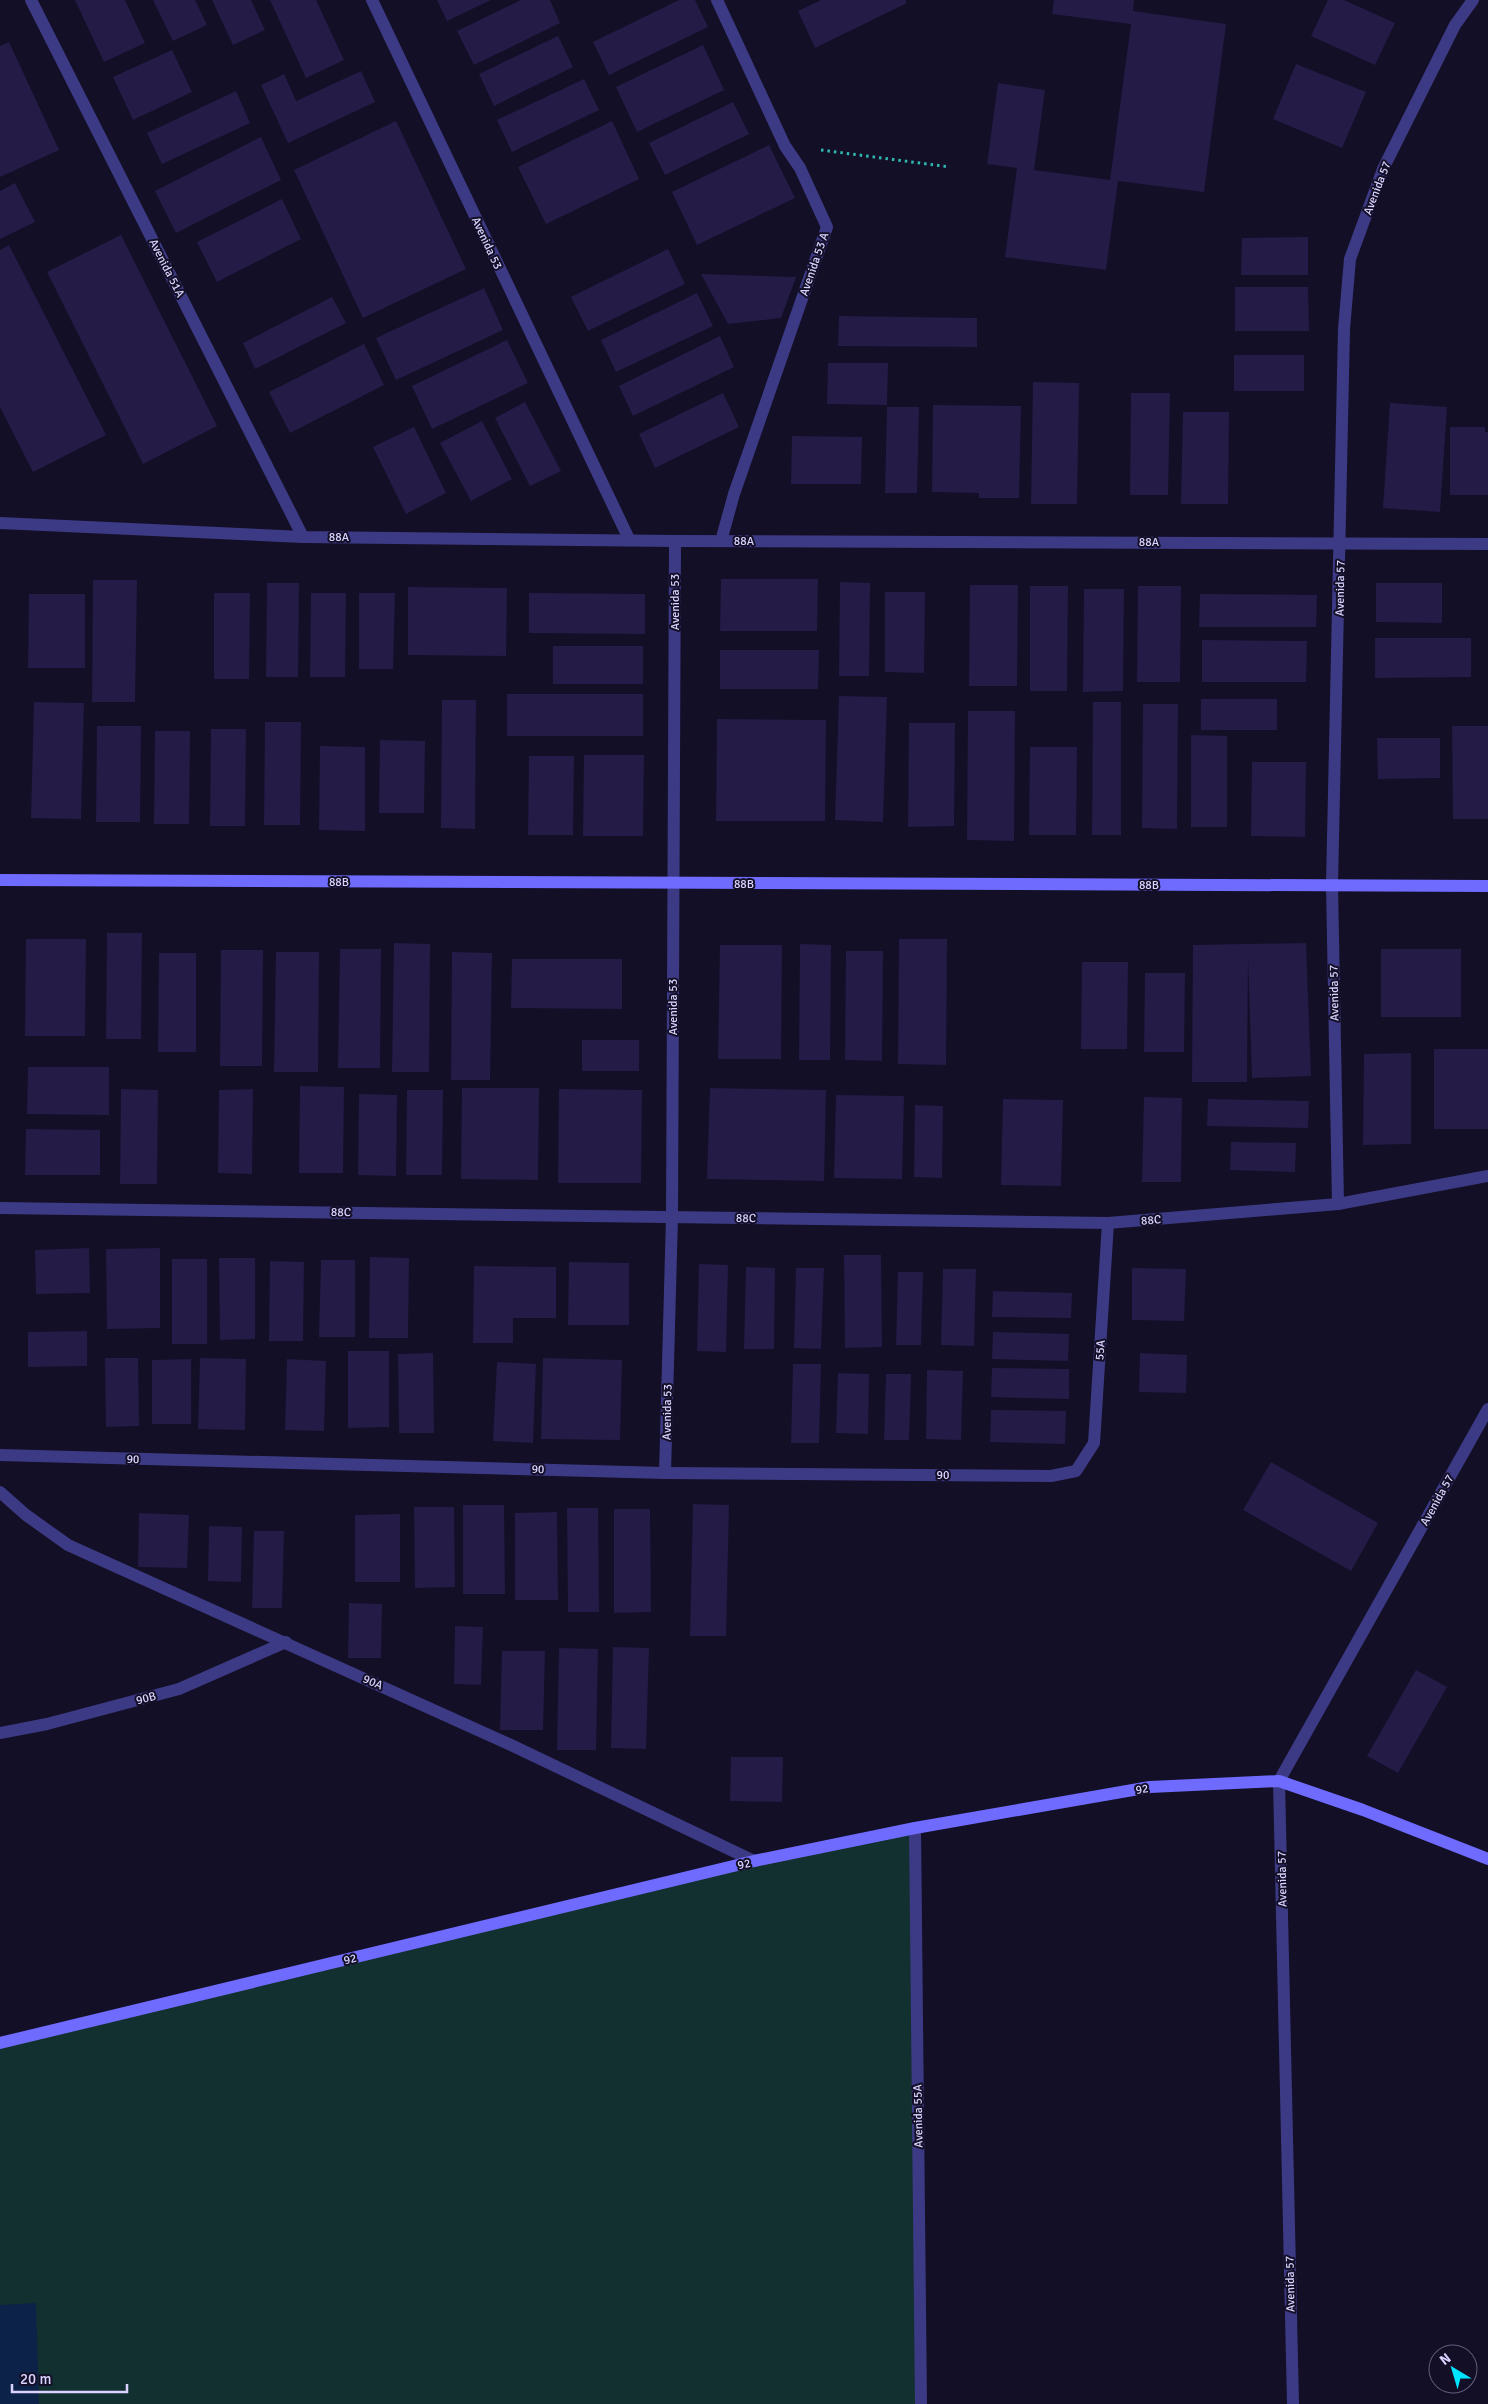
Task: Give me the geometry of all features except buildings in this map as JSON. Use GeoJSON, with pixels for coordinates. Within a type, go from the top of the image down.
{"type":"FeatureCollection","features":[{"type":"Feature","properties":{"kind":"street","name":"Avenida 51A"},"geometry":{"type":"LineString","coordinates":[[31,0],[303,536]]}},
{"type":"Feature","properties":{"kind":"street","name":"Avenida 53"},"geometry":{"type":"LineString","coordinates":[[372,0],[628,539]]}},
{"type":"Feature","properties":{"kind":"street","name":"Avenida 53 A"},"geometry":{"type":"LineString","coordinates":[[717,0],[786,146],[800,168],[827,227],[734,494],[721,541]]}},
{"type":"Feature","properties":{"kind":"street","name":"Avenida 57"},"geometry":{"type":"LineString","coordinates":[[1338,1204],[1332,885],[1341,543],[1344,329],[1350,259],[1383,170],[1455,25],[1472,0]]}},
{"type":"Feature","properties":{"kind":"street","name":"88A"},"geometry":{"type":"LineString","coordinates":[[0,523],[303,536],[675,541],[1488,544]]}},
{"type":"Feature","properties":{"kind":"street","name":"Avenida 53"},"geometry":{"type":"LineString","coordinates":[[666,1473],[672,1217],[675,541]]}},
{"type":"Feature","properties":{"kind":"street","name":"88B"},"geometry":{"type":"LineString","coordinates":[[0,880],[1488,886]]}},
{"type":"Feature","properties":{"kind":"street","name":"88C"},"geometry":{"type":"LineString","coordinates":[[0,1208],[1108,1223],[1338,1204],[1488,1176]]}},
{"type":"Feature","properties":{"kind":"street","name":"55A"},"geometry":{"type":"LineString","coordinates":[[1076,1472],[1094,1443],[1108,1223]]}},
{"type":"Feature","properties":{"kind":"street","name":"Avenida 57"},"geometry":{"type":"LineString","coordinates":[[1292,2404],[1280,1780],[1488,1409]]}},
{"type":"Feature","properties":{"kind":"street","name":"90"},"geometry":{"type":"LineString","coordinates":[[0,1455],[666,1473],[1051,1476],[1076,1472]]}},
{"type":"Feature","properties":{"kind":"street","name":"90A"},"geometry":{"type":"LineString","coordinates":[[0,1492],[26,1515],[68,1545],[511,1744],[754,1861]]}},
{"type":"Feature","properties":{"kind":"street","name":"90B"},"geometry":{"type":"LineString","coordinates":[[0,1733],[47,1724],[179,1689],[286,1642]]}},
{"type":"Feature","properties":{"kind":"street","name":"92"},"geometry":{"type":"LineString","coordinates":[[0,2043],[754,1861],[915,1828],[1150,1787],[1280,1780],[1488,1859]]}},
{"type":"Feature","properties":{"kind":"street","name":"Avenida 55A"},"geometry":{"type":"LineString","coordinates":[[915,1828],[921,2404]]}},
{"type":"Feature","properties":{"kind":"path"},"geometry":{"type":"LineString","coordinates":[[786,146],[950,167]]}},
{"type":"Feature","properties":{"kind":"green space"},"geometry":{"type":"Polygon","coordinates":[[[915,1828],[921,2404],[0,2404],[0,2043],[915,1828]]]}},
{"type":"Feature","properties":{"kind":"water"},"geometry":{"type":"Polygon","coordinates":[[[36,2303],[39,2404],[0,2404],[0,2305],[36,2303]]]}}]}
